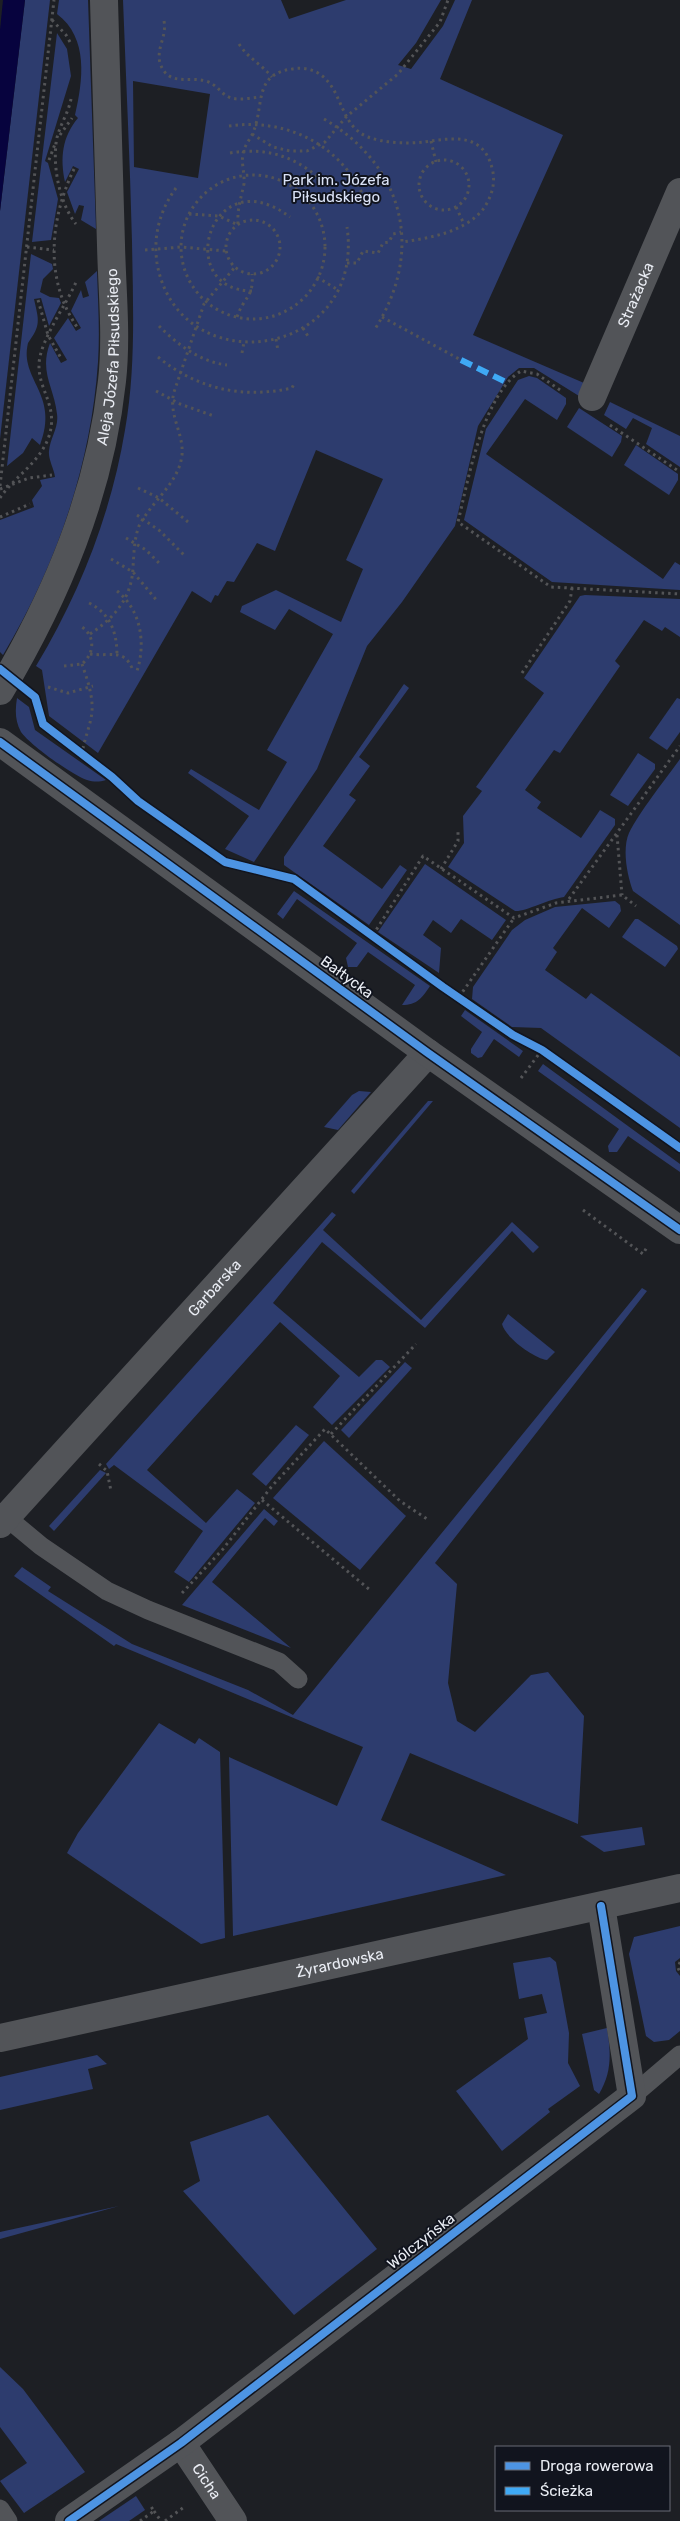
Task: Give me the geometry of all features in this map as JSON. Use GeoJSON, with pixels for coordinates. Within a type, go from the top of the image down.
{"type":"FeatureCollection","features":[{"type":"Feature","properties":{"kind":"street","name":"Aleja Józefa Piłsudskiego"},"geometry":{"type":"LineString","coordinates":[[0,691],[48,602],[79,530],[98,459],[112,381],[113,320],[104,0]]}},
{"type":"Feature","properties":{"kind":"street","name":"Strażacka"},"geometry":{"type":"LineString","coordinates":[[597,408],[680,192]]}},
{"type":"Feature","properties":{"kind":"street","name":"Bałtycka"},"geometry":{"type":"LineString","coordinates":[[0,742],[428,1053],[680,1230]]}},
{"type":"Feature","properties":{"kind":"street","name":"Garbarska"},"geometry":{"type":"LineString","coordinates":[[3,1520],[428,1053]]}},
{"type":"Feature","properties":{"kind":"street","name":"Żyrardowska"},"geometry":{"type":"LineString","coordinates":[[0,2038],[680,1888]]}},
{"type":"Feature","properties":{"kind":"street"},"geometry":{"type":"LineString","coordinates":[[601,1906],[632,2096]]}},
{"type":"Feature","properties":{"kind":"street","name":"Wólczyńska"},"geometry":{"type":"LineString","coordinates":[[69,2521],[180,2443],[632,2096]]}},
{"type":"Feature","properties":{"kind":"street","name":"Cicha"},"geometry":{"type":"LineString","coordinates":[[180,2443],[233,2521]]}},
{"type":"Feature","properties":{"kind":"lane"},"geometry":{"type":"LineString","coordinates":[[3,1520],[79,1574],[125,1601],[279,1662],[298,1679]]}},
{"type":"Feature","properties":{"kind":"lane"},"geometry":{"type":"LineString","coordinates":[[632,2096],[680,2055]]}},
{"type":"Feature","properties":{"kind":"lane"},"geometry":{"type":"LineString","coordinates":[[0,2509],[8,2521]]}},
{"type":"Feature","properties":{"kind":"path"},"geometry":{"type":"LineString","coordinates":[[52,475],[0,487],[54,0]]}},
{"type":"Feature","properties":{"kind":"path"},"geometry":{"type":"LineString","coordinates":[[252,134],[273,146],[290,151],[308,151],[320,145],[346,117],[398,74],[440,22],[448,0]]}},
{"type":"Feature","properties":{"kind":"path"},"geometry":{"type":"LineString","coordinates":[[52,20],[66,34],[74,49]]}},
{"type":"Feature","properties":{"kind":"path"},"geometry":{"type":"LineString","coordinates":[[164,21],[165,33],[158,55],[162,68],[169,76],[181,81],[210,82],[234,98],[260,97]]}},
{"type":"Feature","properties":{"kind":"path"},"geometry":{"type":"LineString","coordinates":[[239,44],[248,57],[262,64],[272,77]]}},
{"type":"Feature","properties":{"kind":"path"},"geometry":{"type":"LineString","coordinates":[[238,224],[238,204],[244,176],[243,151],[256,124],[260,97],[272,77],[294,68],[316,72],[327,80],[346,117],[357,131],[378,140],[423,142],[456,138],[470,141],[484,152],[492,167],[493,184],[490,198],[475,218],[438,236],[402,242]]}},
{"type":"Feature","properties":{"kind":"path"},"geometry":{"type":"LineString","coordinates":[[49,160],[72,95]]}},
{"type":"Feature","properties":{"kind":"path"},"geometry":{"type":"LineString","coordinates":[[72,118],[56,144],[57,177],[62,196],[71,217],[78,226]]}},
{"type":"Feature","properties":{"kind":"path"},"geometry":{"type":"LineString","coordinates":[[324,118],[369,153],[383,172],[396,204],[402,242],[395,289],[382,318],[375,328]]}},
{"type":"Feature","properties":{"kind":"path"},"geometry":{"type":"LineString","coordinates":[[229,126],[256,124],[296,132],[320,145],[351,173],[363,195]]}},
{"type":"Feature","properties":{"kind":"path"},"geometry":{"type":"LineString","coordinates":[[430,140],[436,162]]}},
{"type":"Feature","properties":{"kind":"path"},"geometry":{"type":"LineString","coordinates":[[230,153],[263,151],[285,156],[314,172],[329,188]]}},
{"type":"Feature","properties":{"kind":"path"},"geometry":{"type":"LineString","coordinates":[[447,160],[455,162],[466,173],[469,189],[462,203],[456,207],[441,210],[433,208],[422,198],[419,182],[421,175],[426,168],[436,162],[447,160]]}},
{"type":"Feature","properties":{"kind":"path"},"geometry":{"type":"LineString","coordinates":[[74,169],[62,196],[56,223],[54,250],[55,272],[65,305],[77,327]]}},
{"type":"Feature","properties":{"kind":"path"},"geometry":{"type":"LineString","coordinates":[[244,176],[262,176],[278,180],[291,187],[313,208],[324,236],[324,252],[317,277],[307,294],[283,312],[268,317],[237,317],[215,308],[206,301],[188,277],[182,262],[182,232],[189,214],[206,193],[218,184],[244,176]]}},
{"type":"Feature","properties":{"kind":"path"},"geometry":{"type":"LineString","coordinates":[[176,188],[160,217],[156,250],[159,272],[167,292],[180,310],[196,325],[212,334],[244,342],[265,342],[303,328],[315,320],[328,307],[338,290],[347,263],[346,227]]}},
{"type":"Feature","properties":{"kind":"path"},"geometry":{"type":"LineString","coordinates":[[252,291],[233,288],[223,281],[211,265],[207,249],[210,230],[219,216],[238,204],[256,202],[268,205],[290,217]]}},
{"type":"Feature","properties":{"kind":"path"},"geometry":{"type":"LineString","coordinates":[[456,207],[464,224]]}},
{"type":"Feature","properties":{"kind":"path"},"geometry":{"type":"LineString","coordinates":[[189,214],[219,216],[238,224]]}},
{"type":"Feature","properties":{"kind":"path"},"geometry":{"type":"LineString","coordinates":[[251,220],[268,224],[278,237],[278,254],[275,262],[261,272],[252,274],[242,272],[234,267],[226,251],[229,233],[238,224],[251,220]]}},
{"type":"Feature","properties":{"kind":"path"},"geometry":{"type":"LineString","coordinates":[[347,263],[357,263],[363,251],[378,253],[383,243],[389,242],[393,234],[400,232]]}},
{"type":"Feature","properties":{"kind":"path"},"geometry":{"type":"LineString","coordinates":[[27,247],[54,250]]}},
{"type":"Feature","properties":{"kind":"path"},"geometry":{"type":"LineString","coordinates":[[139,251],[181,247],[226,251]]}},
{"type":"Feature","properties":{"kind":"path"},"geometry":{"type":"LineString","coordinates":[[90,634],[109,619],[126,598],[133,572],[135,542],[143,518],[177,471],[182,454],[172,409],[172,400],[196,325],[206,301],[234,267]]}},
{"type":"Feature","properties":{"kind":"path"},"geometry":{"type":"LineString","coordinates":[[237,317],[243,302],[252,291],[252,274]]}},
{"type":"Feature","properties":{"kind":"path"},"geometry":{"type":"LineString","coordinates":[[0,498],[41,452],[51,430],[51,408],[39,372],[42,349],[79,276]]}},
{"type":"Feature","properties":{"kind":"path"},"geometry":{"type":"LineString","coordinates":[[317,277],[338,290]]}},
{"type":"Feature","properties":{"kind":"path"},"geometry":{"type":"LineString","coordinates":[[38,300],[48,335],[62,360]]}},
{"type":"Feature","properties":{"kind":"path"},"geometry":{"type":"LineString","coordinates":[[382,318],[461,360]]}},
{"type":"Feature","properties":{"kind":"path"},"geometry":{"type":"LineString","coordinates":[[159,326],[188,350],[212,362],[227,365]]}},
{"type":"Feature","properties":{"kind":"path"},"geometry":{"type":"LineString","coordinates":[[303,328],[309,338]]}},
{"type":"Feature","properties":{"kind":"path"},"geometry":{"type":"LineString","coordinates":[[276,339],[278,351]]}},
{"type":"Feature","properties":{"kind":"path"},"geometry":{"type":"LineString","coordinates":[[242,353],[244,342]]}},
{"type":"Feature","properties":{"kind":"path"},"geometry":{"type":"LineString","coordinates":[[158,358],[180,373],[207,385],[238,392],[271,393],[292,388],[294,384]]}},
{"type":"Feature","properties":{"kind":"path"},"geometry":{"type":"LineString","coordinates":[[562,392],[533,372],[520,371],[511,378],[482,426],[458,522],[551,587],[680,594]]}},
{"type":"Feature","properties":{"kind":"path"},"geometry":{"type":"LineString","coordinates":[[156,391],[172,400],[214,416]]}},
{"type":"Feature","properties":{"kind":"path"},"geometry":{"type":"LineString","coordinates":[[597,408],[680,472]]}},
{"type":"Feature","properties":{"kind":"path"},"geometry":{"type":"LineString","coordinates":[[138,488],[159,498],[188,522]]}},
{"type":"Feature","properties":{"kind":"path"},"geometry":{"type":"LineString","coordinates":[[0,517],[30,504]]}},
{"type":"Feature","properties":{"kind":"path"},"geometry":{"type":"LineString","coordinates":[[137,515],[168,537],[185,556]]}},
{"type":"Feature","properties":{"kind":"path"},"geometry":{"type":"LineString","coordinates":[[126,538],[135,542],[159,563]]}},
{"type":"Feature","properties":{"kind":"path"},"geometry":{"type":"LineString","coordinates":[[111,559],[133,572],[158,602]]}},
{"type":"Feature","properties":{"kind":"path"},"geometry":{"type":"LineString","coordinates":[[522,673],[570,601],[572,588]]}},
{"type":"Feature","properties":{"kind":"path"},"geometry":{"type":"LineString","coordinates":[[117,591],[126,598],[136,617],[141,636],[142,657],[137,671]]}},
{"type":"Feature","properties":{"kind":"path"},"geometry":{"type":"LineString","coordinates":[[89,603],[109,619],[116,638],[117,656]]}},
{"type":"Feature","properties":{"kind":"path"},"geometry":{"type":"LineString","coordinates":[[64,666],[82,664],[90,654],[92,641],[90,634],[82,627]]}},
{"type":"Feature","properties":{"kind":"path"},"geometry":{"type":"LineString","coordinates":[[90,654],[127,658],[132,668]]}},
{"type":"Feature","properties":{"kind":"path"},"geometry":{"type":"LineString","coordinates":[[82,664],[91,687],[92,712],[84,737],[82,754]]}},
{"type":"Feature","properties":{"kind":"path"},"geometry":{"type":"LineString","coordinates":[[48,687],[68,693],[91,687]]}},
{"type":"Feature","properties":{"kind":"path"},"geometry":{"type":"LineString","coordinates":[[569,900],[680,746]]}},
{"type":"Feature","properties":{"kind":"path"},"geometry":{"type":"LineString","coordinates":[[441,869],[458,841],[458,829]]}},
{"type":"Feature","properties":{"kind":"path"},"geometry":{"type":"LineString","coordinates":[[617,834],[622,895]]}},
{"type":"Feature","properties":{"kind":"path"},"geometry":{"type":"LineString","coordinates":[[373,935],[423,856],[514,918]]}},
{"type":"Feature","properties":{"kind":"path"},"geometry":{"type":"LineString","coordinates":[[459,998],[514,918],[569,900],[622,895],[636,906]]}},
{"type":"Feature","properties":{"kind":"path"},"geometry":{"type":"LineString","coordinates":[[583,1210],[643,1254]]}},
{"type":"Feature","properties":{"kind":"path"},"geometry":{"type":"LineString","coordinates":[[331,1434],[416,1344]]}},
{"type":"Feature","properties":{"kind":"path"},"geometry":{"type":"LineString","coordinates":[[162,1616],[224,1549],[272,1486],[325,1429],[400,1501],[426,1520]]}},
{"type":"Feature","properties":{"kind":"path"},"geometry":{"type":"LineString","coordinates":[[96,1462],[107,1472],[111,1491]]}},
{"type":"Feature","properties":{"kind":"path"},"geometry":{"type":"LineString","coordinates":[[262,1500],[370,1590]]}},
{"type":"Feature","properties":{"kind":"path"},"geometry":{"type":"LineString","coordinates":[[680,1962],[680,1972]]}},
{"type":"Feature","properties":{"kind":"path"},"geometry":{"type":"LineString","coordinates":[[165,2521],[191,2502]]}},
{"type":"Feature","properties":{"kind":"path"},"geometry":{"type":"LineString","coordinates":[[154,2511],[161,2521]]}},
{"type":"Feature","properties":{"kind":"green space"},"geometry":{"type":"Polygon","coordinates":[[[25,0],[50,0],[0,439],[0,211],[25,0]]]}},
{"type":"Feature","properties":{"kind":"green space"},"geometry":{"type":"Polygon","coordinates":[[[59,0],[88,0],[96,229],[81,220],[84,206],[79,205],[75,214],[67,192],[79,169],[73,166],[65,182],[63,173],[63,156],[66,140],[78,118],[75,115],[80,88],[81,61],[74,35],[57,14],[59,0]]]}},
{"type":"Feature","properties":{"kind":"green space","name":"Park im. Józefa Piłsudskiego"},"geometry":{"type":"Polygon","coordinates":[[[123,0],[281,0],[289,19],[346,0],[441,0],[416,43],[398,65],[411,69],[443,26],[455,0],[472,0],[440,79],[563,135],[473,335],[584,383],[579,396],[534,368],[519,368],[508,377],[478,426],[455,526],[402,602],[367,646],[317,769],[254,862],[225,849],[249,816],[188,773],[191,769],[259,810],[287,762],[267,750],[333,634],[289,609],[275,630],[240,612],[242,606],[276,590],[341,622],[363,569],[346,560],[383,479],[316,450],[275,551],[257,543],[234,582],[227,581],[218,596],[215,595],[211,603],[192,591],[98,753],[49,716],[42,670],[36,666],[66,610],[92,552],[111,492],[125,430],[131,383],[133,289],[123,0]],[[133,81],[134,167],[198,178],[210,94],[133,81]]]}},
{"type":"Feature","properties":{"kind":"green space"},"geometry":{"type":"Polygon","coordinates":[[[57,33],[67,49],[71,76],[45,161],[48,163],[58,199],[51,240],[32,242],[57,33]]]}},
{"type":"Feature","properties":{"kind":"green space"},"geometry":{"type":"Polygon","coordinates":[[[31,254],[52,264],[53,269],[43,279],[40,292],[50,297],[59,298],[61,303],[49,326],[41,298],[34,299],[38,322],[35,332],[28,343],[27,356],[29,367],[43,400],[45,427],[40,445],[32,438],[23,453],[7,466],[31,254]]]}},
{"type":"Feature","properties":{"kind":"green space"},"geometry":{"type":"Polygon","coordinates":[[[97,271],[98,362],[88,439],[79,477],[55,551],[22,621],[3,655],[0,652],[0,520],[34,507],[32,500],[42,486],[40,480],[55,477],[49,451],[57,424],[57,414],[48,379],[47,353],[50,343],[61,363],[67,360],[54,338],[68,318],[76,331],[81,328],[71,311],[81,290],[83,298],[89,296],[85,282],[97,271]]]}},
{"type":"Feature","properties":{"kind":"green space"},"geometry":{"type":"Polygon","coordinates":[[[529,376],[537,378],[566,398],[566,404],[557,420],[525,399],[486,454],[663,579],[675,562],[680,565],[680,590],[552,582],[464,520],[486,429],[518,380],[529,376]]]}},
{"type":"Feature","properties":{"kind":"green space"},"geometry":{"type":"Polygon","coordinates":[[[610,402],[680,436],[680,467],[646,444],[652,428],[633,418],[626,429],[604,415],[610,402]]]}},
{"type":"Feature","properties":{"kind":"green space"},"geometry":{"type":"Polygon","coordinates":[[[579,408],[622,436],[621,442],[612,457],[567,427],[579,408]]]}},
{"type":"Feature","properties":{"kind":"green space"},"geometry":{"type":"Polygon","coordinates":[[[636,445],[678,474],[678,480],[669,495],[624,465],[636,445]]]}},
{"type":"Feature","properties":{"kind":"green space"},"geometry":{"type":"Polygon","coordinates":[[[580,596],[680,599],[680,637],[665,627],[662,631],[644,620],[615,661],[620,666],[560,753],[554,750],[525,790],[541,802],[537,808],[581,838],[600,810],[615,819],[615,825],[564,897],[525,910],[515,911],[448,867],[464,843],[463,816],[482,791],[476,787],[544,693],[524,678],[580,596]]]}},
{"type":"Feature","properties":{"kind":"green space"},"geometry":{"type":"Polygon","coordinates":[[[404,684],[409,688],[359,757],[370,766],[349,795],[356,800],[323,846],[382,889],[400,865],[407,870],[369,925],[284,865],[284,857],[404,684]]]}},
{"type":"Feature","properties":{"kind":"green space"},"geometry":{"type":"Polygon","coordinates":[[[17,698],[29,707],[35,730],[106,780],[94,781],[80,777],[42,752],[26,738],[21,732],[17,720],[17,698]]]}},
{"type":"Feature","properties":{"kind":"green space"},"geometry":{"type":"Polygon","coordinates":[[[677,698],[680,699],[680,732],[667,750],[649,738],[677,698]]]}},
{"type":"Feature","properties":{"kind":"green space"},"geometry":{"type":"Polygon","coordinates":[[[638,753],[655,764],[655,769],[628,806],[610,795],[638,753]]]}},
{"type":"Feature","properties":{"kind":"green space"},"geometry":{"type":"Polygon","coordinates":[[[680,759],[680,925],[633,891],[627,870],[626,847],[629,833],[634,824],[680,759]]]}},
{"type":"Feature","properties":{"kind":"green space"},"geometry":{"type":"Polygon","coordinates":[[[425,864],[506,920],[492,940],[461,919],[451,933],[433,920],[423,935],[441,948],[439,973],[378,932],[425,864]]]}},
{"type":"Feature","properties":{"kind":"green space"},"geometry":{"type":"Polygon","coordinates":[[[294,891],[430,986],[419,1000],[412,1004],[402,1005],[415,985],[368,952],[357,967],[348,967],[346,958],[357,943],[297,899],[283,919],[277,914],[294,891]]]}},
{"type":"Feature","properties":{"kind":"green space"},"geometry":{"type":"Polygon","coordinates":[[[615,901],[620,905],[621,911],[609,928],[582,908],[553,948],[557,952],[545,970],[586,999],[591,993],[680,1057],[680,1128],[541,1028],[512,1027],[472,999],[473,987],[512,930],[525,920],[555,907],[615,901]]]}},
{"type":"Feature","properties":{"kind":"green space"},"geometry":{"type":"Polygon","coordinates":[[[635,919],[638,919],[677,946],[678,949],[665,967],[622,937],[635,919]]]}},
{"type":"Feature","properties":{"kind":"green space"},"geometry":{"type":"Polygon","coordinates":[[[465,1010],[523,1051],[519,1057],[494,1039],[482,1057],[478,1058],[471,1053],[471,1049],[482,1032],[461,1016],[465,1010]]]}},
{"type":"Feature","properties":{"kind":"green space"},"geometry":{"type":"Polygon","coordinates":[[[543,1064],[680,1164],[680,1172],[628,1136],[617,1152],[609,1152],[608,1146],[619,1129],[538,1071],[543,1064]]]}},
{"type":"Feature","properties":{"kind":"green space"},"geometry":{"type":"Polygon","coordinates":[[[359,1091],[371,1092],[338,1130],[324,1127],[352,1095],[359,1091]]]}},
{"type":"Feature","properties":{"kind":"green space"},"geometry":{"type":"Polygon","coordinates":[[[428,1101],[433,1101],[354,1194],[351,1191],[428,1101]]]}},
{"type":"Feature","properties":{"kind":"green space"},"geometry":{"type":"Polygon","coordinates":[[[332,1212],[336,1215],[323,1230],[421,1320],[512,1222],[539,1247],[533,1253],[512,1231],[425,1328],[322,1242],[273,1303],[359,1377],[376,1360],[382,1360],[390,1367],[332,1425],[313,1407],[340,1376],[280,1322],[147,1470],[206,1523],[237,1489],[255,1503],[189,1582],[174,1572],[203,1531],[114,1465],[109,1469],[106,1464],[332,1212]]]}},
{"type":"Feature","properties":{"kind":"green space"},"geometry":{"type":"Polygon","coordinates":[[[642,1288],[647,1291],[435,1563],[457,1584],[448,1683],[457,1721],[475,1732],[531,1675],[548,1672],[584,1716],[578,1824],[410,1753],[381,1820],[506,1875],[233,1936],[229,1757],[337,1806],[363,1747],[116,1644],[114,1646],[14,1576],[22,1567],[51,1587],[48,1591],[132,1644],[248,1690],[293,1715],[642,1288]]]}},
{"type":"Feature","properties":{"kind":"green space"},"geometry":{"type":"Polygon","coordinates":[[[508,1314],[555,1352],[547,1360],[534,1355],[520,1346],[508,1335],[502,1324],[508,1314]]]}},
{"type":"Feature","properties":{"kind":"green space"},"geometry":{"type":"Polygon","coordinates":[[[405,1362],[412,1368],[349,1438],[341,1430],[405,1362]]]}},
{"type":"Feature","properties":{"kind":"green space"},"geometry":{"type":"Polygon","coordinates":[[[296,1425],[309,1435],[266,1486],[252,1474],[296,1425]]]}},
{"type":"Feature","properties":{"kind":"green space"},"geometry":{"type":"Polygon","coordinates":[[[324,1441],[406,1516],[360,1570],[273,1498],[324,1441]]]}},
{"type":"Feature","properties":{"kind":"green space"},"geometry":{"type":"Polygon","coordinates":[[[100,1470],[106,1473],[54,1531],[49,1526],[100,1470]]]}},
{"type":"Feature","properties":{"kind":"green space"},"geometry":{"type":"Polygon","coordinates":[[[264,1509],[278,1521],[274,1526],[265,1518],[212,1582],[291,1648],[182,1605],[264,1509]]]}},
{"type":"Feature","properties":{"kind":"green space"},"geometry":{"type":"Polygon","coordinates":[[[159,1723],[195,1744],[199,1738],[220,1752],[225,1938],[201,1944],[67,1853],[78,1833],[159,1723]]]}},
{"type":"Feature","properties":{"kind":"green space"},"geometry":{"type":"Polygon","coordinates":[[[642,1827],[645,1845],[604,1852],[580,1836],[642,1827]]]}},
{"type":"Feature","properties":{"kind":"green space"},"geometry":{"type":"Polygon","coordinates":[[[680,1926],[680,1958],[675,1962],[676,1971],[680,1976],[680,2031],[669,2040],[654,2042],[646,2036],[629,1954],[634,1937],[680,1926]]]}},
{"type":"Feature","properties":{"kind":"green space"},"geometry":{"type":"Polygon","coordinates":[[[550,1957],[556,1962],[569,2033],[568,2063],[580,2086],[548,2109],[550,2112],[502,2151],[456,2091],[528,2039],[524,2018],[547,2013],[542,1994],[519,1999],[513,1963],[550,1957]]]}},
{"type":"Feature","properties":{"kind":"green space"},"geometry":{"type":"Polygon","coordinates":[[[607,2028],[609,2062],[606,2078],[599,2094],[594,2090],[582,2034],[607,2028]]]}},
{"type":"Feature","properties":{"kind":"green space"},"geometry":{"type":"Polygon","coordinates":[[[97,2055],[107,2064],[88,2069],[93,2089],[0,2110],[0,2077],[97,2055]]]}},
{"type":"Feature","properties":{"kind":"green space"},"geometry":{"type":"Polygon","coordinates":[[[268,2115],[377,2249],[294,2315],[183,2191],[200,2181],[190,2142],[268,2115]]]}},
{"type":"Feature","properties":{"kind":"green space"},"geometry":{"type":"Polygon","coordinates":[[[119,2206],[0,2239],[0,2232],[119,2206]]]}},
{"type":"Feature","properties":{"kind":"green space"},"geometry":{"type":"Polygon","coordinates":[[[0,2367],[23,2389],[85,2472],[24,2513],[0,2481],[27,2463],[0,2427],[0,2367]]]}},
{"type":"Feature","properties":{"kind":"green space"},"geometry":{"type":"Polygon","coordinates":[[[136,2496],[145,2510],[129,2521],[99,2521],[136,2496]]]}},
{"type":"Feature","properties":{"kind":"shaded area"},"geometry":{"type":"Polygon","coordinates":[[[3,0],[25,0],[0,211],[0,30],[3,0]]]}},
{"type":"Feature","properties":{"kind":"marked path"},"geometry":{"type":"LineString","coordinates":[[461,360],[508,383]]}},
{"type":"Feature","properties":{"kind":"cycle path"},"geometry":{"type":"LineString","coordinates":[[0,669],[35,697],[43,724],[112,777],[138,801],[225,862],[294,879],[443,987],[513,1035],[542,1050],[680,1148]]}},
{"type":"Feature","properties":{"kind":"cycle path"},"geometry":{"type":"LineString","coordinates":[[0,742],[428,1053],[680,1230]]}},
{"type":"Feature","properties":{"kind":"cycle path"},"geometry":{"type":"LineString","coordinates":[[69,2521],[181,2443],[632,2096],[601,1906]]}}]}
